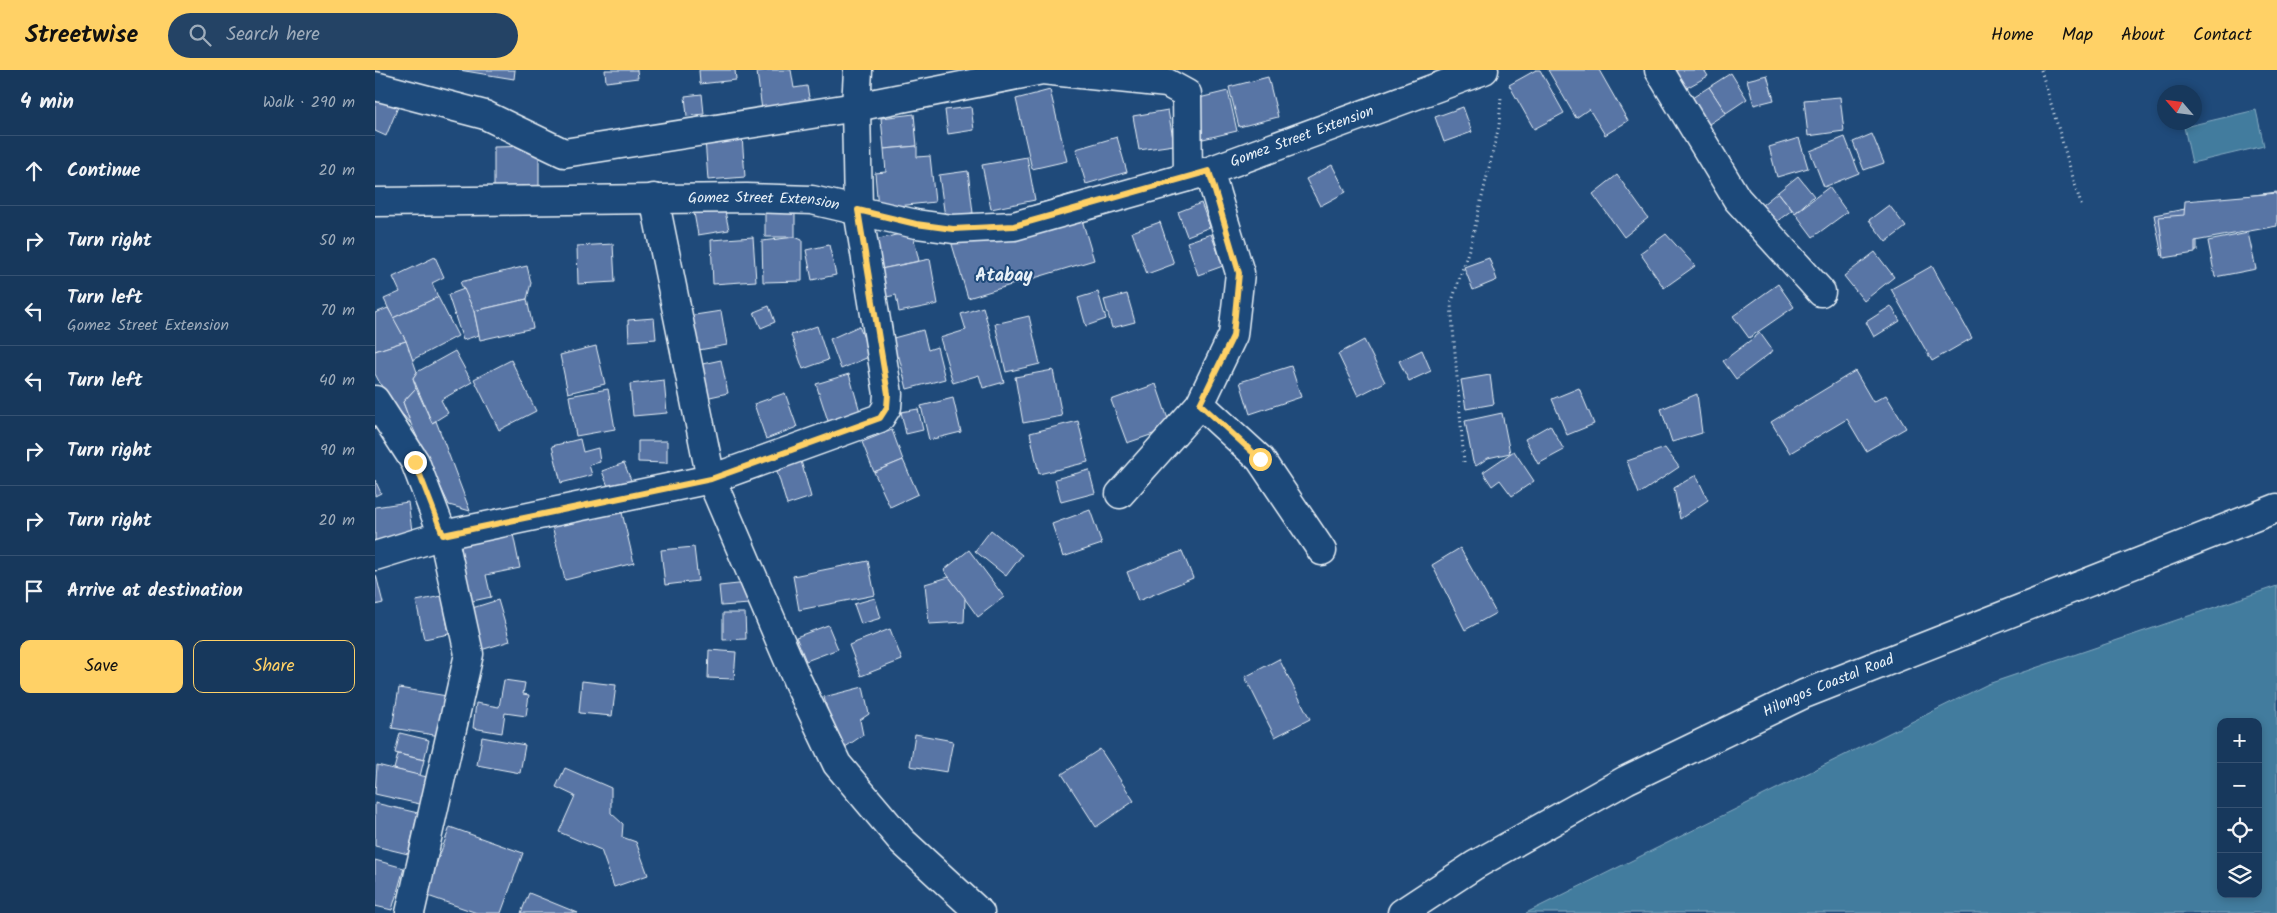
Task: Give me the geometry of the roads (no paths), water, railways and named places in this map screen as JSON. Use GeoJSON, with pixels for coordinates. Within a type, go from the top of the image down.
{"type":"FeatureCollection","features":[{"type":"Feature","properties":{"kind":"street"},"geometry":{"type":"LineString","coordinates":[[375,556],[443,535],[711,479],[880,418],[887,407],[888,394],[858,210],[856,108],[858,70]]}},
{"type":"Feature","properties":{"kind":"street"},"geometry":{"type":"LineString","coordinates":[[375,86],[485,115],[564,153],[856,108],[1042,70],[1167,83],[1187,94],[1199,174],[1239,273],[1233,336],[1200,404],[1120,494]]}},
{"type":"Feature","properties":{"kind":"street"},"geometry":{"type":"LineString","coordinates":[[1659,70],[1737,199],[1821,292]]}},
{"type":"Feature","properties":{"kind":"street","name":"Gomez Street Extension"},"geometry":{"type":"LineString","coordinates":[[375,202],[654,198],[812,200],[916,224],[953,229],[1014,226],[1199,174],[1493,79]]}},
{"type":"Feature","properties":{"kind":"street"},"geometry":{"type":"LineString","coordinates":[[654,198],[711,479],[793,671],[837,764],[902,841],[980,913]]}},
{"type":"Feature","properties":{"kind":"street"},"geometry":{"type":"LineString","coordinates":[[375,400],[415,462],[443,535],[469,654],[410,913]]}},
{"type":"Feature","properties":{"kind":"street"},"geometry":{"type":"LineString","coordinates":[[1200,404],[1260,459],[1322,551]]}},
{"type":"Feature","properties":{"kind":"street","name":"Hilongos Coastal Road"},"geometry":{"type":"LineString","coordinates":[[1402,913],[1475,865],[1626,780],[1804,694],[2277,508]]}},
{"type":"Feature","properties":{"kind":"water"},"geometry":{"type":"Polygon","coordinates":[[[2256,110],[2264,146],[2192,163],[2185,130],[2202,130],[2202,123],[2256,110]]]}},
{"type":"Feature","properties":{"kind":"water"},"geometry":{"type":"Polygon","coordinates":[[[2277,586],[2277,913],[1526,913],[1988,684],[2277,586]]]}},
{"type":"Feature","properties":{"kind":"district","name":"Atabay"},"geometry":{"type":"Point","coordinates":[1004,276]}}]}
